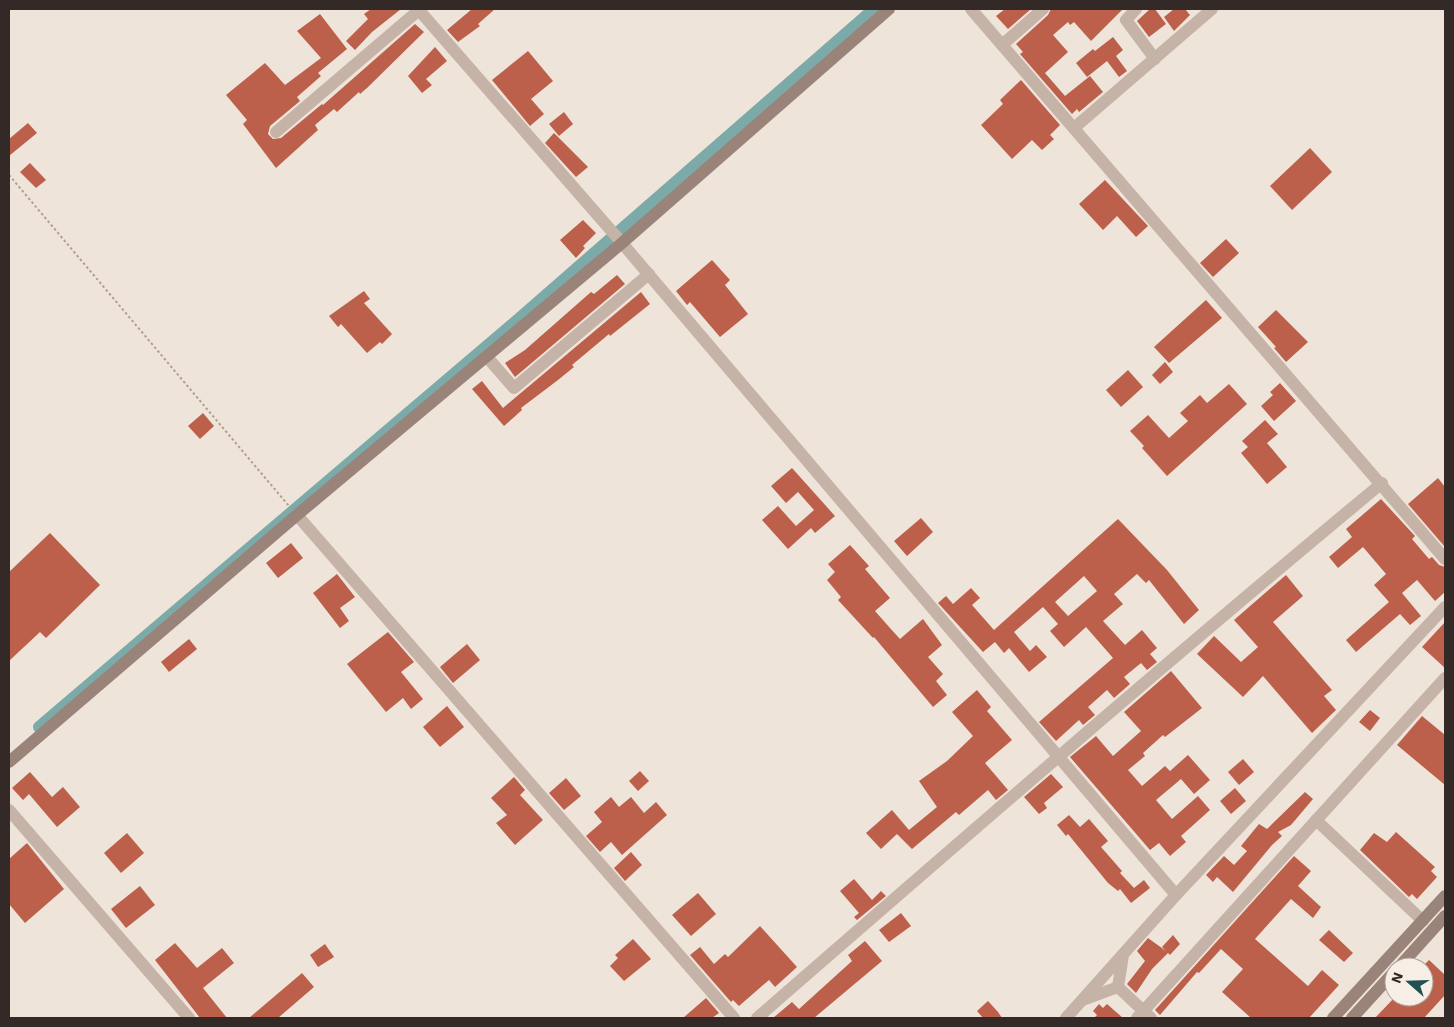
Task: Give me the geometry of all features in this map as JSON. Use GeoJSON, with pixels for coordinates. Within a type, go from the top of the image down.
{"type":"FeatureCollection","features":[{"type":"Feature","properties":{"kind":"street"},"geometry":{"type":"LineString","coordinates":[[9,762],[297,516],[622,243],[889,9]]}},
{"type":"Feature","properties":{"kind":"street"},"geometry":{"type":"LineString","coordinates":[[971,9],[1271,358],[1382,483],[1445,559]]}},
{"type":"Feature","properties":{"kind":"street"},"geometry":{"type":"LineString","coordinates":[[1002,45],[1043,9]]}},
{"type":"Feature","properties":{"kind":"street"},"geometry":{"type":"LineString","coordinates":[[1136,9],[1126,20],[1155,59]]}},
{"type":"Feature","properties":{"kind":"street"},"geometry":{"type":"LineString","coordinates":[[1074,128],[1212,9]]}},
{"type":"Feature","properties":{"kind":"street"},"geometry":{"type":"LineString","coordinates":[[276,132],[418,10],[649,274],[1176,895]]}},
{"type":"Feature","properties":{"kind":"street"},"geometry":{"type":"LineString","coordinates":[[487,357],[514,388],[649,274]]}},
{"type":"Feature","properties":{"kind":"street"},"geometry":{"type":"LineString","coordinates":[[757,1018],[1058,756],[1382,483]]}},
{"type":"Feature","properties":{"kind":"street"},"geometry":{"type":"LineString","coordinates":[[297,516],[734,1018]]}},
{"type":"Feature","properties":{"kind":"street"},"geometry":{"type":"LineString","coordinates":[[1066,1018],[1176,895],[1445,607]]}},
{"type":"Feature","properties":{"kind":"street"},"geometry":{"type":"LineString","coordinates":[[1118,987],[1144,1016],[1316,820],[1445,678]]}},
{"type":"Feature","properties":{"kind":"street"},"geometry":{"type":"LineString","coordinates":[[9,810],[189,1018]]}},
{"type":"Feature","properties":{"kind":"street"},"geometry":{"type":"LineString","coordinates":[[1316,820],[1423,921]]}},
{"type":"Feature","properties":{"kind":"street"},"geometry":{"type":"LineString","coordinates":[[1334,1018],[1445,896]]}},
{"type":"Feature","properties":{"kind":"street"},"geometry":{"type":"LineString","coordinates":[[1408,957],[1445,916]]}},
{"type":"Feature","properties":{"kind":"street"},"geometry":{"type":"LineString","coordinates":[[1118,987],[1123,955]]}},
{"type":"Feature","properties":{"kind":"street"},"geometry":{"type":"LineString","coordinates":[[1352,1018],[1384,983]]}},
{"type":"Feature","properties":{"kind":"street"},"geometry":{"type":"LineString","coordinates":[[1083,1000],[1118,987]]}},
{"type":"Feature","properties":{"kind":"path"},"geometry":{"type":"LineString","coordinates":[[9,175],[297,516]]}},
{"type":"Feature","properties":{"kind":"building"},"geometry":{"type":"Polygon","coordinates":[[[371,9],[401,9],[372,32],[355,50],[346,41],[368,19],[364,14],[371,9]]]}},
{"type":"Feature","properties":{"kind":"building"},"geometry":{"type":"Polygon","coordinates":[[[472,9],[495,9],[478,24],[480,26],[458,42],[447,30],[472,9]]]}},
{"type":"Feature","properties":{"kind":"building"},"geometry":{"type":"Polygon","coordinates":[[[1005,9],[1031,9],[1008,29],[996,16],[1005,9]]]}},
{"type":"Feature","properties":{"kind":"building"},"geometry":{"type":"Polygon","coordinates":[[[1051,9],[1123,9],[1091,41],[1074,22],[1070,25],[1068,22],[1053,35],[1068,52],[1045,73],[1065,96],[1090,76],[1103,92],[1079,112],[1077,109],[1072,114],[1020,54],[1023,52],[1016,44],[1048,15],[1051,9]]]}},
{"type":"Feature","properties":{"kind":"building"},"geometry":{"type":"Polygon","coordinates":[[[1150,9],[1155,9],[1166,24],[1149,37],[1137,21],[1150,9]]]}},
{"type":"Feature","properties":{"kind":"building"},"geometry":{"type":"Polygon","coordinates":[[[1174,9],[1185,9],[1190,15],[1174,31],[1164,17],[1174,9]]]}},
{"type":"Feature","properties":{"kind":"building"},"geometry":{"type":"Polygon","coordinates":[[[320,14],[347,49],[318,73],[321,76],[297,97],[300,101],[270,126],[268,134],[273,139],[281,138],[323,105],[415,24],[424,32],[360,94],[359,92],[337,112],[334,109],[315,125],[318,130],[276,168],[243,124],[247,120],[226,95],[265,63],[285,85],[321,58],[297,31],[320,14]]]}},
{"type":"Feature","properties":{"kind":"building"},"geometry":{"type":"Polygon","coordinates":[[[1113,37],[1123,50],[1116,56],[1127,71],[1119,77],[1107,61],[1087,77],[1076,63],[1093,49],[1095,51],[1113,37]]]}},
{"type":"Feature","properties":{"kind":"building"},"geometry":{"type":"Polygon","coordinates":[[[435,47],[447,61],[426,79],[432,85],[422,93],[408,76],[435,47]]]}},
{"type":"Feature","properties":{"kind":"building"},"geometry":{"type":"Polygon","coordinates":[[[528,51],[553,81],[531,99],[544,114],[530,126],[492,80],[528,51]]]}},
{"type":"Feature","properties":{"kind":"building"},"geometry":{"type":"Polygon","coordinates":[[[1021,80],[1060,125],[1050,135],[1054,139],[1042,150],[1032,140],[1012,159],[981,125],[1003,104],[1000,100],[1021,80]]]}},
{"type":"Feature","properties":{"kind":"building"},"geometry":{"type":"Polygon","coordinates":[[[564,112],[573,124],[559,136],[549,124],[564,112]]]}},
{"type":"Feature","properties":{"kind":"building"},"geometry":{"type":"Polygon","coordinates":[[[28,123],[37,133],[9,156],[9,139],[28,123]]]}},
{"type":"Feature","properties":{"kind":"building"},"geometry":{"type":"Polygon","coordinates":[[[554,133],[588,167],[576,177],[545,143],[554,133]]]}},
{"type":"Feature","properties":{"kind":"building"},"geometry":{"type":"Polygon","coordinates":[[[1310,148],[1332,172],[1292,210],[1270,186],[1310,148]]]}},
{"type":"Feature","properties":{"kind":"building"},"geometry":{"type":"Polygon","coordinates":[[[30,163],[46,180],[36,188],[20,172],[30,163]]]}},
{"type":"Feature","properties":{"kind":"building"},"geometry":{"type":"Polygon","coordinates":[[[1105,180],[1148,226],[1136,237],[1117,216],[1103,230],[1079,204],[1105,180]]]}},
{"type":"Feature","properties":{"kind":"building"},"geometry":{"type":"Polygon","coordinates":[[[583,220],[596,233],[583,246],[585,248],[576,258],[560,240],[583,220]]]}},
{"type":"Feature","properties":{"kind":"building"},"geometry":{"type":"Polygon","coordinates":[[[1226,239],[1239,253],[1213,277],[1200,263],[1226,239]]]}},
{"type":"Feature","properties":{"kind":"building"},"geometry":{"type":"Polygon","coordinates":[[[712,260],[730,280],[725,285],[748,314],[720,337],[690,302],[687,305],[676,291],[712,260]]]}},
{"type":"Feature","properties":{"kind":"building"},"geometry":{"type":"Polygon","coordinates":[[[617,275],[625,284],[515,377],[505,363],[525,350],[591,292],[594,294],[617,275]]]}},
{"type":"Feature","properties":{"kind":"building"},"geometry":{"type":"Polygon","coordinates":[[[364,291],[370,299],[364,303],[392,334],[382,344],[380,342],[367,353],[341,324],[338,327],[329,316],[364,291]]]}},
{"type":"Feature","properties":{"kind":"building"},"geometry":{"type":"Polygon","coordinates":[[[641,292],[650,304],[610,336],[609,334],[572,365],[574,367],[521,408],[522,410],[504,426],[472,389],[482,381],[503,408],[641,292]]]}},
{"type":"Feature","properties":{"kind":"building"},"geometry":{"type":"Polygon","coordinates":[[[1206,300],[1222,318],[1169,363],[1154,347],[1206,300]]]}},
{"type":"Feature","properties":{"kind":"building"},"geometry":{"type":"Polygon","coordinates":[[[1276,310],[1308,342],[1286,362],[1274,348],[1276,347],[1258,327],[1276,310]]]}},
{"type":"Feature","properties":{"kind":"building"},"geometry":{"type":"Polygon","coordinates":[[[1165,362],[1173,372],[1160,384],[1152,375],[1165,362]]]}},
{"type":"Feature","properties":{"kind":"building"},"geometry":{"type":"Polygon","coordinates":[[[1128,370],[1143,387],[1121,407],[1106,390],[1128,370]]]}},
{"type":"Feature","properties":{"kind":"building"},"geometry":{"type":"Polygon","coordinates":[[[1280,383],[1296,401],[1274,421],[1261,406],[1273,395],[1270,392],[1280,383]]]}},
{"type":"Feature","properties":{"kind":"building"},"geometry":{"type":"Polygon","coordinates":[[[1229,384],[1247,404],[1167,476],[1142,448],[1144,446],[1130,431],[1148,415],[1169,438],[1188,421],[1180,413],[1200,395],[1207,403],[1229,384]]]}},
{"type":"Feature","properties":{"kind":"building"},"geometry":{"type":"Polygon","coordinates":[[[203,413],[214,426],[200,439],[188,426],[203,413]]]}},
{"type":"Feature","properties":{"kind":"building"},"geometry":{"type":"Polygon","coordinates":[[[1265,420],[1278,434],[1267,443],[1287,467],[1267,484],[1241,453],[1248,447],[1242,441],[1265,420]]]}},
{"type":"Feature","properties":{"kind":"building"},"geometry":{"type":"Polygon","coordinates":[[[792,468],[835,516],[815,533],[811,528],[788,549],[762,520],[778,506],[796,526],[814,510],[798,492],[786,503],[771,486],[792,468]]]}},
{"type":"Feature","properties":{"kind":"building"},"geometry":{"type":"Polygon","coordinates":[[[1438,478],[1445,487],[1445,547],[1408,504],[1438,478]]]}},
{"type":"Feature","properties":{"kind":"building"},"geometry":{"type":"Polygon","coordinates":[[[1381,499],[1415,536],[1412,539],[1429,559],[1432,557],[1439,565],[1445,567],[1445,592],[1435,601],[1417,580],[1402,593],[1421,616],[1410,625],[1400,614],[1356,652],[1346,640],[1389,602],[1374,585],[1386,574],[1363,547],[1338,568],[1329,557],[1352,537],[1346,529],[1381,499]]]}},
{"type":"Feature","properties":{"kind":"building"},"geometry":{"type":"Polygon","coordinates":[[[921,518],[933,532],[907,556],[894,541],[921,518]]]}},
{"type":"Feature","properties":{"kind":"building"},"geometry":{"type":"Polygon","coordinates":[[[1118,519],[1167,570],[1199,610],[1184,624],[1149,580],[1146,583],[1137,574],[1114,594],[1123,604],[1103,621],[1125,645],[1142,630],[1157,648],[1150,654],[1157,662],[1147,670],[1141,663],[1124,677],[1130,684],[1114,698],[1107,690],[1088,707],[1095,715],[1083,725],[1079,720],[1056,741],[1039,722],[1113,658],[1086,627],[1064,647],[1050,631],[1058,624],[1043,607],[1014,632],[1030,651],[1036,645],[1047,657],[1029,672],[1009,648],[1004,653],[995,642],[983,652],[938,603],[946,596],[953,604],[971,588],[980,598],[972,605],[994,630],[1118,519]],[[1084,576],[1055,602],[1068,616],[1097,591],[1084,576]]]}},
{"type":"Feature","properties":{"kind":"building"},"geometry":{"type":"Polygon","coordinates":[[[50,533],[100,585],[46,638],[40,632],[9,661],[9,572],[50,533]]]}},
{"type":"Feature","properties":{"kind":"building"},"geometry":{"type":"Polygon","coordinates":[[[291,543],[303,558],[278,578],[266,563],[291,543]]]}},
{"type":"Feature","properties":{"kind":"building"},"geometry":{"type":"Polygon","coordinates":[[[850,545],[869,566],[865,569],[890,598],[875,611],[900,639],[923,619],[942,645],[928,657],[943,674],[936,681],[947,695],[933,707],[874,637],[838,600],[841,597],[827,580],[835,572],[828,564],[850,545]]]}},
{"type":"Feature","properties":{"kind":"building"},"geometry":{"type":"Polygon","coordinates":[[[337,574],[355,597],[340,608],[349,621],[340,628],[313,593],[337,574]]]}},
{"type":"Feature","properties":{"kind":"building"},"geometry":{"type":"Polygon","coordinates":[[[1286,575],[1303,596],[1273,622],[1332,690],[1324,696],[1336,710],[1312,733],[1263,676],[1243,697],[1197,654],[1214,636],[1241,662],[1258,647],[1234,620],[1286,575]]]}},
{"type":"Feature","properties":{"kind":"building"},"geometry":{"type":"Polygon","coordinates":[[[1445,622],[1445,668],[1422,647],[1445,622]]]}},
{"type":"Feature","properties":{"kind":"building"},"geometry":{"type":"Polygon","coordinates":[[[388,632],[414,662],[401,672],[423,699],[411,709],[403,698],[386,712],[347,664],[388,632]]]}},
{"type":"Feature","properties":{"kind":"building"},"geometry":{"type":"Polygon","coordinates":[[[189,639],[197,649],[169,672],[161,662],[189,639]]]}},
{"type":"Feature","properties":{"kind":"building"},"geometry":{"type":"Polygon","coordinates":[[[467,644],[480,660],[453,683],[440,667],[467,644]]]}},
{"type":"Feature","properties":{"kind":"building"},"geometry":{"type":"Polygon","coordinates":[[[1171,671],[1202,708],[1165,737],[1163,735],[1143,753],[1145,756],[1128,770],[1142,786],[1165,766],[1170,771],[1188,755],[1210,780],[1194,794],[1181,779],[1156,800],[1172,819],[1198,796],[1210,810],[1181,836],[1186,842],[1170,856],[1159,843],[1150,850],[1070,757],[1096,736],[1113,756],[1141,731],[1124,712],[1171,671]]]}},
{"type":"Feature","properties":{"kind":"building"},"geometry":{"type":"Polygon","coordinates":[[[977,690],[991,707],[987,711],[1012,740],[985,763],[1008,790],[996,800],[988,790],[959,815],[956,812],[912,849],[897,834],[881,849],[866,833],[892,810],[909,830],[937,807],[919,781],[947,761],[973,736],[952,712],[977,690]]]}},
{"type":"Feature","properties":{"kind":"building"},"geometry":{"type":"Polygon","coordinates":[[[447,706],[464,727],[440,747],[423,727],[447,706]]]}},
{"type":"Feature","properties":{"kind":"building"},"geometry":{"type":"Polygon","coordinates":[[[1370,710],[1380,718],[1370,731],[1359,722],[1370,710]]]}},
{"type":"Feature","properties":{"kind":"building"},"geometry":{"type":"Polygon","coordinates":[[[1422,716],[1445,735],[1445,785],[1397,745],[1422,716]]]}},
{"type":"Feature","properties":{"kind":"building"},"geometry":{"type":"Polygon","coordinates":[[[1243,759],[1254,772],[1239,785],[1228,772],[1243,759]]]}},
{"type":"Feature","properties":{"kind":"building"},"geometry":{"type":"Polygon","coordinates":[[[640,771],[649,781],[638,791],[629,781],[640,771]]]}},
{"type":"Feature","properties":{"kind":"building"},"geometry":{"type":"Polygon","coordinates":[[[30,772],[52,797],[63,787],[80,807],[57,827],[29,794],[23,800],[12,788],[30,772]]]}},
{"type":"Feature","properties":{"kind":"building"},"geometry":{"type":"Polygon","coordinates":[[[1051,774],[1063,787],[1044,803],[1047,808],[1039,814],[1024,797],[1051,774]]]}},
{"type":"Feature","properties":{"kind":"building"},"geometry":{"type":"Polygon","coordinates":[[[514,777],[525,790],[520,795],[543,820],[515,845],[496,823],[507,815],[491,798],[514,777]]]}},
{"type":"Feature","properties":{"kind":"building"},"geometry":{"type":"Polygon","coordinates":[[[566,778],[581,796],[564,810],[549,793],[566,778]]]}},
{"type":"Feature","properties":{"kind":"building"},"geometry":{"type":"Polygon","coordinates":[[[1235,788],[1246,801],[1231,814],[1220,801],[1235,788]]]}},
{"type":"Feature","properties":{"kind":"building"},"geometry":{"type":"Polygon","coordinates":[[[1305,792],[1313,799],[1291,825],[1278,832],[1282,836],[1272,845],[1233,892],[1217,877],[1213,882],[1206,875],[1224,856],[1234,865],[1247,851],[1241,846],[1259,824],[1267,829],[1305,792]]]}},
{"type":"Feature","properties":{"kind":"building"},"geometry":{"type":"Polygon","coordinates":[[[611,797],[619,807],[631,797],[644,813],[656,802],[667,815],[622,855],[611,842],[600,852],[586,836],[602,822],[594,812],[611,797]]]}},
{"type":"Feature","properties":{"kind":"building"},"geometry":{"type":"Polygon","coordinates":[[[1069,815],[1080,827],[1089,819],[1108,841],[1101,847],[1122,871],[1120,873],[1134,888],[1144,880],[1150,888],[1131,903],[1120,889],[1118,891],[1108,883],[1068,834],[1066,836],[1057,825],[1069,815]]]}},
{"type":"Feature","properties":{"kind":"building"},"geometry":{"type":"Polygon","coordinates":[[[1396,832],[1435,867],[1431,871],[1437,877],[1417,899],[1412,894],[1409,897],[1360,850],[1374,833],[1387,842],[1396,832]]]}},
{"type":"Feature","properties":{"kind":"building"},"geometry":{"type":"Polygon","coordinates":[[[127,833],[144,853],[121,873],[104,853],[127,833]]]}},
{"type":"Feature","properties":{"kind":"building"},"geometry":{"type":"Polygon","coordinates":[[[27,843],[64,889],[25,923],[9,904],[9,859],[27,843]]]}},
{"type":"Feature","properties":{"kind":"building"},"geometry":{"type":"Polygon","coordinates":[[[631,852],[642,865],[625,881],[614,868],[631,852]]]}},
{"type":"Feature","properties":{"kind":"building"},"geometry":{"type":"Polygon","coordinates":[[[1294,856],[1311,871],[1298,886],[1321,907],[1313,918],[1291,899],[1255,939],[1308,986],[1322,970],[1339,985],[1309,1018],[1251,1018],[1222,992],[1243,969],[1221,949],[1199,973],[1197,972],[1160,1015],[1155,1010],[1294,856]]]}},
{"type":"Feature","properties":{"kind":"building"},"geometry":{"type":"Polygon","coordinates":[[[854,879],[872,900],[881,891],[886,896],[857,920],[854,917],[859,913],[840,891],[854,879]]]}},
{"type":"Feature","properties":{"kind":"building"},"geometry":{"type":"Polygon","coordinates":[[[140,886],[155,905],[126,928],[111,909],[140,886]]]}},
{"type":"Feature","properties":{"kind":"building"},"geometry":{"type":"Polygon","coordinates":[[[698,893],[716,914],[691,936],[672,915],[698,893]]]}},
{"type":"Feature","properties":{"kind":"building"},"geometry":{"type":"Polygon","coordinates":[[[901,913],[911,926],[889,942],[879,930],[901,913]]]}},
{"type":"Feature","properties":{"kind":"building"},"geometry":{"type":"Polygon","coordinates":[[[760,926],[797,967],[775,987],[769,980],[739,1006],[733,1000],[731,1002],[690,955],[700,947],[714,964],[725,954],[728,957],[760,926]]]}},
{"type":"Feature","properties":{"kind":"building"},"geometry":{"type":"Polygon","coordinates":[[[1329,930],[1353,953],[1344,962],[1319,940],[1329,930]]]}},
{"type":"Feature","properties":{"kind":"building"},"geometry":{"type":"Polygon","coordinates":[[[1173,935],[1180,944],[1170,955],[1168,953],[1152,969],[1136,993],[1127,984],[1145,961],[1137,951],[1148,938],[1166,951],[1162,947],[1173,935]]]}},
{"type":"Feature","properties":{"kind":"building"},"geometry":{"type":"Polygon","coordinates":[[[633,939],[651,959],[624,981],[610,966],[618,958],[615,955],[633,939]]]}},
{"type":"Feature","properties":{"kind":"building"},"geometry":{"type":"Polygon","coordinates":[[[865,941],[882,961],[814,1018],[773,1018],[792,1002],[799,1009],[852,961],[848,955],[865,941]]]}},
{"type":"Feature","properties":{"kind":"building"},"geometry":{"type":"Polygon","coordinates":[[[175,943],[197,968],[222,948],[234,963],[203,988],[227,1018],[200,1018],[155,960],[175,943]]]}},
{"type":"Feature","properties":{"kind":"building"},"geometry":{"type":"Polygon","coordinates":[[[325,944],[334,957],[318,967],[310,955],[325,944]]]}},
{"type":"Feature","properties":{"kind":"building"},"geometry":{"type":"Polygon","coordinates":[[[1434,965],[1445,975],[1445,995],[1424,1018],[1375,1018],[1385,1007],[1434,1007],[1434,965]]]}},
{"type":"Feature","properties":{"kind":"building"},"geometry":{"type":"Polygon","coordinates":[[[302,973],[314,987],[278,1018],[249,1018],[302,973]]]}},
{"type":"Feature","properties":{"kind":"building"},"geometry":{"type":"Polygon","coordinates":[[[706,998],[719,1013],[712,1018],[683,1018],[706,998]]]}},
{"type":"Feature","properties":{"kind":"building"},"geometry":{"type":"Polygon","coordinates":[[[988,1001],[1002,1018],[983,1018],[977,1011],[988,1001]]]}},
{"type":"Feature","properties":{"kind":"building"},"geometry":{"type":"Polygon","coordinates":[[[1099,1004],[1103,1008],[1107,1004],[1123,1018],[1094,1018],[1097,1015],[1093,1011],[1099,1004]]]}},
{"type":"Feature","properties":{"kind":"waterway"},"geometry":{"type":"LineString","coordinates":[[39,727],[514,323],[874,9]]}}]}
